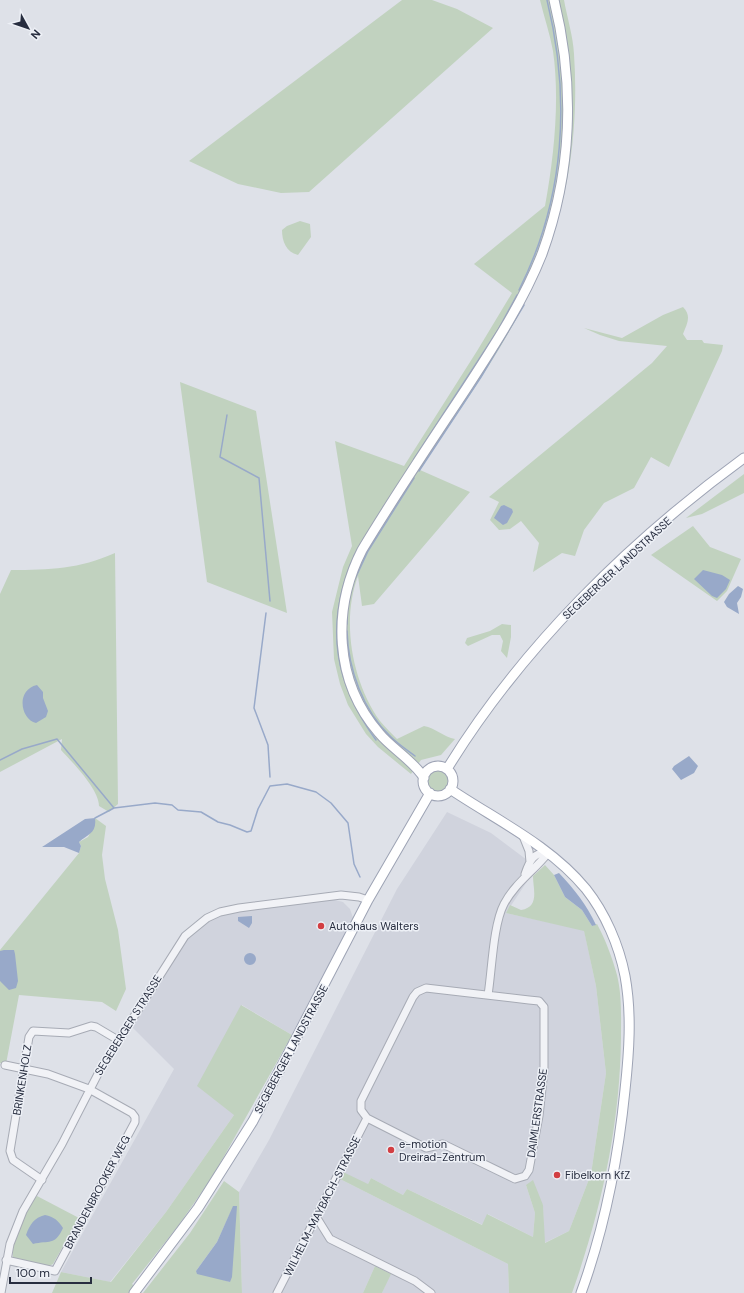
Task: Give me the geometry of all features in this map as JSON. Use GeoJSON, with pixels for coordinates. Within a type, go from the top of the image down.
{"type":"FeatureCollection","features":[{"type":"Feature","properties":{"kind":"main road"},"geometry":{"type":"LineString","coordinates":[[403,756],[423,766],[431,768],[439,766],[447,769],[452,779],[450,789],[442,795],[430,793],[425,788],[424,778],[386,741],[370,721],[351,686],[342,646],[342,618],[344,603],[352,572],[362,550],[497,342],[528,286],[547,239],[562,181],[567,141],[568,108],[564,50],[554,0]]}},
{"type":"Feature","properties":{"kind":"main road","name":"SEGEBERGER LANDSTRASSE"},"geometry":{"type":"LineString","coordinates":[[447,769],[460,748],[498,696],[567,614],[652,533],[744,458]]}},
{"type":"Feature","properties":{"kind":"main road"},"geometry":{"type":"LineString","coordinates":[[424,778],[431,768]]}},
{"type":"Feature","properties":{"kind":"main road"},"geometry":{"type":"LineString","coordinates":[[450,789],[523,836],[567,868],[583,885],[604,917],[620,958],[628,998],[629,1043],[617,1161],[602,1225],[580,1293]]}},
{"type":"Feature","properties":{"kind":"main road","name":"SEGEBERGER LANDSTRASSE"},"geometry":{"type":"LineString","coordinates":[[134,1293],[153,1270],[210,1190],[253,1121],[368,900],[430,793]]}},
{"type":"Feature","properties":{"kind":"street"},"geometry":{"type":"LineString","coordinates":[[523,836],[529,851],[530,862]]}},
{"type":"Feature","properties":{"kind":"street"},"geometry":{"type":"LineString","coordinates":[[525,876],[530,862],[536,854],[548,853]]}},
{"type":"Feature","properties":{"kind":"street"},"geometry":{"type":"LineString","coordinates":[[488,995],[500,915],[504,905],[525,876],[548,853]]}},
{"type":"Feature","properties":{"kind":"street","name":"SEGEBERGER STRASSE"},"geometry":{"type":"LineString","coordinates":[[1,1293],[6,1260],[16,1227],[89,1089],[118,1040],[185,936],[207,918],[220,912],[239,908],[341,895],[359,897],[368,900]]}},
{"type":"Feature","properties":{"kind":"street","name":"DAIMLERSTRASSE"},"geometry":{"type":"LineString","coordinates":[[426,988],[539,1001],[544,1007],[544,1070],[539,1116],[529,1170],[524,1176],[515,1179],[443,1144],[426,1148],[367,1118],[361,1110],[361,1101],[417,992],[426,988]]}},
{"type":"Feature","properties":{"kind":"street","name":"BRINKENHOLZ"},"geometry":{"type":"LineString","coordinates":[[42,1180],[13,1160],[10,1151],[29,1037],[33,1031],[69,1033],[91,1026],[96,1027],[118,1040]]}},
{"type":"Feature","properties":{"kind":"street"},"geometry":{"type":"LineString","coordinates":[[5,1065],[48,1074],[89,1089]]}},
{"type":"Feature","properties":{"kind":"street","name":"BRANDENBROOKER WEG"},"geometry":{"type":"LineString","coordinates":[[6,1260],[55,1271],[135,1122],[135,1117],[132,1113],[89,1089]]}},
{"type":"Feature","properties":{"kind":"street","name":"WILHELM-MAYBACH-STRASSE"},"geometry":{"type":"LineString","coordinates":[[277,1293],[317,1218],[367,1118]]}},
{"type":"Feature","properties":{"kind":"street"},"geometry":{"type":"LineString","coordinates":[[317,1218],[330,1239],[415,1281],[424,1286],[431,1293]]}},
{"type":"Feature","properties":{"kind":"shaded area"},"geometry":{"type":"Polygon","coordinates":[[[447,812],[491,833],[539,869],[528,880],[506,913],[584,930],[596,986],[606,1073],[591,1174],[569,1231],[544,1243],[543,1205],[526,1185],[535,1213],[533,1237],[488,1214],[483,1225],[407,1189],[403,1195],[371,1178],[368,1184],[340,1179],[508,1264],[509,1293],[382,1293],[390,1274],[375,1266],[363,1293],[242,1293],[239,1192],[269,1140],[397,889],[447,812]]]}},
{"type":"Feature","properties":{"kind":"shaded area"},"geometry":{"type":"Polygon","coordinates":[[[331,899],[343,902],[350,909],[353,918],[292,1035],[242,1005],[234,1115],[166,1212],[110,1282],[61,1272],[174,1069],[131,1026],[183,939],[220,913],[331,899]]]}},
{"type":"Feature","properties":{"kind":"green space"},"geometry":{"type":"Polygon","coordinates":[[[402,0],[432,0],[457,9],[493,28],[309,192],[281,193],[238,184],[189,161],[402,0]]]}},
{"type":"Feature","properties":{"kind":"green space"},"geometry":{"type":"Polygon","coordinates":[[[540,0],[564,0],[574,54],[575,109],[573,137],[565,193],[558,220],[539,273],[514,324],[484,374],[420,470],[470,492],[374,604],[362,606],[358,576],[350,612],[352,651],[356,670],[370,705],[380,721],[397,739],[424,726],[455,739],[441,755],[421,760],[411,774],[378,747],[366,734],[348,705],[340,684],[334,659],[332,612],[343,567],[352,546],[335,441],[404,466],[512,293],[474,264],[545,206],[555,128],[556,89],[553,51],[540,0]]]}},
{"type":"Feature","properties":{"kind":"green space"},"geometry":{"type":"Polygon","coordinates":[[[300,221],[310,224],[311,237],[298,255],[290,251],[286,246],[282,230],[287,226],[300,221]]]}},
{"type":"Feature","properties":{"kind":"green space"},"geometry":{"type":"Polygon","coordinates":[[[683,307],[686,310],[688,317],[683,334],[687,340],[702,340],[704,343],[723,345],[722,351],[669,467],[651,457],[634,488],[604,503],[584,530],[575,556],[562,553],[533,572],[539,543],[521,521],[510,529],[499,530],[490,520],[499,502],[489,497],[652,363],[667,346],[619,341],[584,328],[622,338],[663,315],[683,307]]]}},
{"type":"Feature","properties":{"kind":"green space"},"geometry":{"type":"Polygon","coordinates":[[[180,382],[256,411],[287,613],[207,582],[180,382]]]}},
{"type":"Feature","properties":{"kind":"green space"},"geometry":{"type":"Polygon","coordinates":[[[744,474],[744,493],[702,514],[686,518],[744,474]]]}},
{"type":"Feature","properties":{"kind":"green space"},"geometry":{"type":"Polygon","coordinates":[[[693,526],[710,547],[741,559],[727,591],[717,601],[651,555],[693,526]]]}},
{"type":"Feature","properties":{"kind":"green space"},"geometry":{"type":"Polygon","coordinates":[[[115,553],[118,804],[109,812],[99,806],[98,799],[90,784],[61,750],[62,739],[0,772],[0,594],[11,570],[64,568],[89,562],[115,553]]]}},
{"type":"Feature","properties":{"kind":"green space"},"geometry":{"type":"Polygon","coordinates":[[[502,624],[511,625],[511,637],[507,658],[501,651],[503,641],[500,635],[492,635],[468,646],[465,643],[467,638],[490,631],[502,624]]]}},
{"type":"Feature","properties":{"kind":"green space"},"geometry":{"type":"Polygon","coordinates":[[[438,770],[446,773],[449,781],[446,789],[438,792],[430,789],[427,781],[430,773],[438,770]]]}},
{"type":"Feature","properties":{"kind":"green space"},"geometry":{"type":"Polygon","coordinates":[[[95,818],[106,826],[102,855],[105,879],[118,930],[126,989],[116,1011],[102,1002],[19,995],[6,1064],[0,1063],[0,950],[79,853],[81,846],[79,842],[88,837],[95,823],[95,818]]]}},
{"type":"Feature","properties":{"kind":"green space"},"geometry":{"type":"Polygon","coordinates":[[[545,865],[554,875],[565,897],[582,910],[592,926],[597,924],[611,955],[619,983],[621,1015],[620,1071],[613,1136],[607,1168],[592,1231],[572,1293],[509,1293],[508,1264],[340,1179],[343,1172],[368,1184],[371,1178],[403,1195],[407,1189],[482,1225],[487,1214],[533,1237],[535,1213],[526,1185],[533,1180],[543,1205],[545,1243],[569,1231],[591,1174],[606,1073],[596,986],[584,931],[506,913],[510,905],[521,910],[531,905],[534,897],[533,876],[545,865]]]}},
{"type":"Feature","properties":{"kind":"green space"},"geometry":{"type":"Polygon","coordinates":[[[241,1005],[292,1035],[213,1176],[178,1226],[132,1284],[142,1293],[52,1293],[61,1272],[111,1282],[166,1212],[234,1115],[197,1086],[241,1005]]]}},
{"type":"Feature","properties":{"kind":"green space"},"geometry":{"type":"Polygon","coordinates":[[[224,1181],[239,1192],[242,1293],[143,1293],[190,1233],[224,1181]],[[233,1207],[217,1242],[196,1271],[230,1282],[233,1207]]]}},
{"type":"Feature","properties":{"kind":"green space"},"geometry":{"type":"Polygon","coordinates":[[[37,1196],[79,1218],[53,1264],[47,1267],[13,1257],[14,1243],[20,1225],[28,1207],[37,1196]]]}},
{"type":"Feature","properties":{"kind":"green space"},"geometry":{"type":"Polygon","coordinates":[[[375,1266],[391,1274],[382,1293],[363,1293],[375,1266]]]}},
{"type":"Feature","properties":{"kind":"water"},"geometry":{"type":"Polygon","coordinates":[[[504,505],[512,509],[513,512],[507,523],[503,525],[494,518],[501,506],[504,505]]]}},
{"type":"Feature","properties":{"kind":"water"},"geometry":{"type":"Polygon","coordinates":[[[703,570],[722,575],[730,580],[726,589],[717,598],[712,596],[694,579],[703,570]]]}},
{"type":"Feature","properties":{"kind":"water"},"geometry":{"type":"Polygon","coordinates":[[[738,586],[743,589],[741,597],[737,603],[739,614],[727,607],[724,602],[729,594],[738,586]]]}},
{"type":"Feature","properties":{"kind":"water"},"geometry":{"type":"Polygon","coordinates":[[[37,685],[43,692],[43,698],[48,711],[46,717],[36,723],[31,721],[24,711],[23,698],[25,693],[30,688],[37,685]]]}},
{"type":"Feature","properties":{"kind":"water"},"geometry":{"type":"Polygon","coordinates":[[[689,756],[698,766],[694,773],[681,780],[672,769],[689,756]]]}},
{"type":"Feature","properties":{"kind":"water"},"geometry":{"type":"Polygon","coordinates":[[[95,818],[95,827],[93,830],[79,842],[81,846],[79,853],[64,847],[42,847],[85,819],[95,818]]]}},
{"type":"Feature","properties":{"kind":"water"},"geometry":{"type":"Polygon","coordinates":[[[559,873],[580,898],[596,925],[592,926],[582,910],[565,897],[554,875],[559,873]]]}},
{"type":"Feature","properties":{"kind":"water"},"geometry":{"type":"Polygon","coordinates":[[[252,916],[252,923],[249,928],[238,921],[238,917],[252,916]]]}},
{"type":"Feature","properties":{"kind":"water"},"geometry":{"type":"Polygon","coordinates":[[[14,950],[15,954],[18,981],[16,988],[9,990],[0,981],[0,951],[14,950]]]}},
{"type":"Feature","properties":{"kind":"water"},"geometry":{"type":"Polygon","coordinates":[[[248,953],[252,953],[256,959],[252,965],[248,965],[244,961],[244,957],[248,953]]]}},
{"type":"Feature","properties":{"kind":"water"},"geometry":{"type":"Polygon","coordinates":[[[233,1206],[237,1206],[232,1277],[230,1282],[197,1274],[196,1271],[217,1242],[233,1206]]]}},
{"type":"Feature","properties":{"kind":"water"},"geometry":{"type":"Polygon","coordinates":[[[45,1215],[56,1219],[63,1228],[54,1240],[33,1244],[26,1235],[35,1220],[45,1215]]]}},
{"type":"Feature","properties":{"kind":"waterway"},"geometry":{"type":"LineString","coordinates":[[519,290],[534,255],[546,220],[554,184],[559,148],[561,111],[559,74],[555,37],[547,0]]}},
{"type":"Feature","properties":{"kind":"waterway"},"geometry":{"type":"LineString","coordinates":[[414,459],[498,330],[517,295]]}},
{"type":"Feature","properties":{"kind":"waterway"},"geometry":{"type":"LineString","coordinates":[[419,471],[481,377],[524,305]]}},
{"type":"Feature","properties":{"kind":"waterway"},"geometry":{"type":"LineString","coordinates":[[227,415],[220,457],[259,478],[270,601]]}},
{"type":"Feature","properties":{"kind":"waterway"},"geometry":{"type":"LineString","coordinates":[[355,579],[368,551],[414,478]]}},
{"type":"Feature","properties":{"kind":"waterway"},"geometry":{"type":"LineString","coordinates":[[354,556],[384,506]]}},
{"type":"Feature","properties":{"kind":"waterway"},"geometry":{"type":"LineString","coordinates":[[351,563],[343,587],[338,611],[338,655],[343,677],[351,698],[362,719],[376,740]]}},
{"type":"Feature","properties":{"kind":"waterway"},"geometry":{"type":"LineString","coordinates":[[266,613],[254,708],[268,745],[270,777]]}},
{"type":"Feature","properties":{"kind":"waterway"},"geometry":{"type":"LineString","coordinates":[[347,615],[347,624]]}},
{"type":"Feature","properties":{"kind":"waterway"},"geometry":{"type":"LineString","coordinates":[[347,631],[350,660],[354,674],[372,715],[391,737],[415,756]]}},
{"type":"Feature","properties":{"kind":"waterway"},"geometry":{"type":"LineString","coordinates":[[0,760],[22,749],[57,739],[114,808]]}},
{"type":"Feature","properties":{"kind":"waterway"},"geometry":{"type":"LineString","coordinates":[[95,818],[114,808],[155,803],[172,805],[178,810],[201,812],[218,822],[247,832],[251,831],[258,809],[270,786],[287,784],[316,792],[331,803],[348,823],[354,864],[360,877]]}},
{"type":"Feature","properties":{"kind":"place","name":"Autohaus Walters"},"geometry":{"type":"Point","coordinates":[321,926]}},
{"type":"Feature","properties":{"kind":"place","name":"e-motion Dreirad-Zentrum"},"geometry":{"type":"Point","coordinates":[391,1150]}},
{"type":"Feature","properties":{"kind":"place","name":"Fibelkorn KfZ"},"geometry":{"type":"Point","coordinates":[557,1175]}}]}
